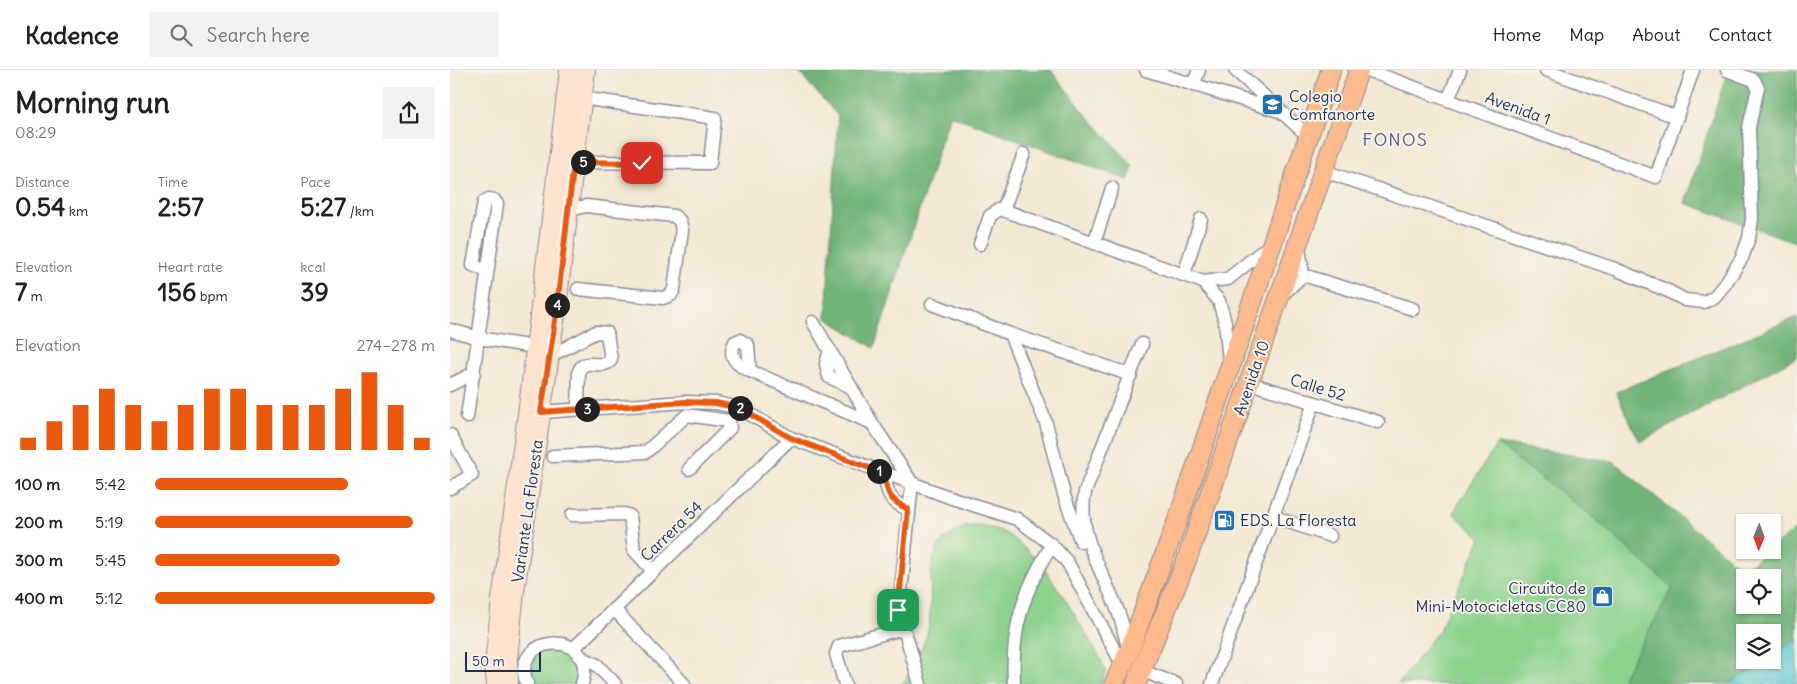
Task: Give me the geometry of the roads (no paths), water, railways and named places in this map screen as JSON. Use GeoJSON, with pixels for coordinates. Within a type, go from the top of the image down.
{"type":"FeatureCollection","features":[{"type":"Feature","properties":{"kind":"main road","name":"Variante La Floresta"},"geometry":{"type":"LineString","coordinates":[[496,684],[494,665],[500,609],[524,485],[541,412],[550,356],[569,70]]}},
{"type":"Feature","properties":{"kind":"main road","name":"Variante La Floresta"},"geometry":{"type":"LineString","coordinates":[[509,684],[509,649],[534,347],[559,212],[574,162],[586,70]]}},
{"type":"Feature","properties":{"kind":"main road","name":"Avenida 10"},"geometry":{"type":"LineString","coordinates":[[1114,684],[1125,651],[1142,616],[1181,510],[1307,135],[1331,70]]}},
{"type":"Feature","properties":{"kind":"main road","name":"Avenida 10"},"geometry":{"type":"LineString","coordinates":[[1139,678],[1187,559],[1277,303],[1295,276],[1298,244],[1359,70]]}},
{"type":"Feature","properties":{"kind":"main road"},"geometry":{"type":"LineString","coordinates":[[1261,271],[1273,278],[1295,276]]}},
{"type":"Feature","properties":{"kind":"main road"},"geometry":{"type":"LineString","coordinates":[[1252,300],[1265,300],[1277,303]]}},
{"type":"Feature","properties":{"kind":"street"},"geometry":{"type":"LineString","coordinates":[[1146,70],[1279,111]]}},
{"type":"Feature","properties":{"kind":"street"},"geometry":{"type":"LineString","coordinates":[[1193,85],[1199,70]]}},
{"type":"Feature","properties":{"kind":"street"},"geometry":{"type":"LineString","coordinates":[[1235,70],[1307,135]]}},
{"type":"Feature","properties":{"kind":"street","name":"Avenida 1"},"geometry":{"type":"LineString","coordinates":[[1368,70],[1656,177],[1677,117]]}},
{"type":"Feature","properties":{"kind":"street"},"geometry":{"type":"LineString","coordinates":[[1448,100],[1460,70]]}},
{"type":"Feature","properties":{"kind":"street"},"geometry":{"type":"LineString","coordinates":[[1546,70],[1677,117],[1692,70]]}},
{"type":"Feature","properties":{"kind":"street"},"geometry":{"type":"LineString","coordinates":[[1324,171],[1606,266],[1668,291],[1685,300],[1704,302],[1714,297],[1734,272],[1746,249],[1752,229],[1749,127],[1758,97],[1758,88],[1754,80],[1727,70]]}},
{"type":"Feature","properties":{"kind":"street"},"geometry":{"type":"LineString","coordinates":[[574,162],[710,164],[715,118],[582,98]]}},
{"type":"Feature","properties":{"kind":"street"},"geometry":{"type":"LineString","coordinates":[[1004,210],[1024,154]]}},
{"type":"Feature","properties":{"kind":"street"},"geometry":{"type":"LineString","coordinates":[[1094,243],[1112,188]]}},
{"type":"Feature","properties":{"kind":"street"},"geometry":{"type":"LineString","coordinates":[[467,417],[479,338],[486,271],[497,204],[494,200],[489,199],[484,202],[473,264],[486,271]]}},
{"type":"Feature","properties":{"kind":"street"},"geometry":{"type":"LineString","coordinates":[[559,212],[586,206],[674,216],[680,221],[682,230],[674,289],[670,295],[662,298],[578,289]]}},
{"type":"Feature","properties":{"kind":"street"},"geometry":{"type":"LineString","coordinates":[[980,244],[990,216],[998,210],[1004,210],[1203,282],[1228,279],[1243,269],[1270,245]]}},
{"type":"Feature","properties":{"kind":"street"},"geometry":{"type":"LineString","coordinates":[[1184,275],[1201,219]]}},
{"type":"Feature","properties":{"kind":"street"},"geometry":{"type":"LineString","coordinates":[[1295,276],[1413,309]]}},
{"type":"Feature","properties":{"kind":"street"},"geometry":{"type":"LineString","coordinates":[[1203,282],[1219,301],[1225,322],[1229,367]]}},
{"type":"Feature","properties":{"kind":"street"},"geometry":{"type":"LineString","coordinates":[[932,304],[1010,334],[1131,375]]}},
{"type":"Feature","properties":{"kind":"street"},"geometry":{"type":"LineString","coordinates":[[813,322],[872,423],[912,483],[897,630]]}},
{"type":"Feature","properties":{"kind":"street"},"geometry":{"type":"LineString","coordinates":[[450,330],[479,338],[534,347]]}},
{"type":"Feature","properties":{"kind":"street"},"geometry":{"type":"LineString","coordinates":[[550,356],[596,332],[607,333],[611,360],[604,365],[585,364],[581,366],[579,371],[578,409]]}},
{"type":"Feature","properties":{"kind":"street"},"geometry":{"type":"LineString","coordinates":[[1010,334],[1046,423],[1064,495],[1078,536],[1125,651]]}},
{"type":"Feature","properties":{"kind":"street"},"geometry":{"type":"LineString","coordinates":[[1125,651],[1121,618],[1086,537],[1083,512],[1085,492],[1142,344]]}},
{"type":"Feature","properties":{"kind":"street"},"geometry":{"type":"LineString","coordinates":[[750,371],[872,423]]}},
{"type":"Feature","properties":{"kind":"street"},"geometry":{"type":"LineString","coordinates":[[450,385],[474,373]]}},
{"type":"Feature","properties":{"kind":"street","name":"Calle 52"},"geometry":{"type":"LineString","coordinates":[[1250,383],[1378,422]]}},
{"type":"Feature","properties":{"kind":"street"},"geometry":{"type":"LineString","coordinates":[[541,412],[685,402],[716,403],[739,408],[791,438],[885,474],[1017,518],[1052,545],[1076,576],[1125,651]]}},
{"type":"Feature","properties":{"kind":"street"},"geometry":{"type":"LineString","coordinates":[[685,402],[686,415]]}},
{"type":"Feature","properties":{"kind":"street"},"geometry":{"type":"LineString","coordinates":[[1212,684],[1314,403]]}},
{"type":"Feature","properties":{"kind":"street"},"geometry":{"type":"LineString","coordinates":[[553,456],[646,452],[686,415],[725,419],[730,424],[730,428],[690,469]]}},
{"type":"Feature","properties":{"kind":"street"},"geometry":{"type":"LineString","coordinates":[[450,436],[472,475],[450,488]]}},
{"type":"Feature","properties":{"kind":"street","name":"Carrera 54"},"geometry":{"type":"LineString","coordinates":[[576,652],[614,609],[791,438]]}},
{"type":"Feature","properties":{"kind":"street"},"geometry":{"type":"LineString","coordinates":[[885,474],[889,497],[897,504],[908,509]]}},
{"type":"Feature","properties":{"kind":"street"},"geometry":{"type":"LineString","coordinates":[[572,515],[625,514],[630,516],[634,550],[653,571]]}},
{"type":"Feature","properties":{"kind":"street"},"geometry":{"type":"LineString","coordinates":[[1274,516],[1330,536]]}},
{"type":"Feature","properties":{"kind":"street"},"geometry":{"type":"LineString","coordinates":[[1014,684],[1013,650],[1020,611],[1027,591],[1052,545]]}},
{"type":"Feature","properties":{"kind":"street"},"geometry":{"type":"LineString","coordinates":[[614,609],[684,684]]}},
{"type":"Feature","properties":{"kind":"street"},"geometry":{"type":"LineString","coordinates":[[1121,618],[1132,621],[1142,616]]}},
{"type":"Feature","properties":{"kind":"street"},"geometry":{"type":"LineString","coordinates":[[845,684],[836,654],[839,646],[897,630],[902,631],[906,635],[920,684]]}},
{"type":"Feature","properties":{"kind":"street"},"geometry":{"type":"LineString","coordinates":[[527,684],[524,674],[526,664],[536,648],[555,642],[597,665],[615,684]]}},
{"type":"Feature","properties":{"kind":"street"},"geometry":{"type":"LineString","coordinates":[[576,652],[584,674],[582,684]]}},
{"type":"Feature","properties":{"kind":"street"},"geometry":{"type":"LineString","coordinates":[[1139,678],[1176,684]]}},
{"type":"Feature","properties":{"kind":"water"},"geometry":{"type":"Polygon","coordinates":[[[1797,639],[1797,684],[1729,684],[1752,669],[1781,669],[1781,650],[1797,639]]]}},
{"type":"Feature","properties":{"kind":"place","name":"Colegio Comfanorte"},"geometry":{"type":"Point","coordinates":[1273,105]}},
{"type":"Feature","properties":{"kind":"place","name":"EDS. La Floresta"},"geometry":{"type":"Point","coordinates":[1224,520]}},
{"type":"Feature","properties":{"kind":"place","name":"Circuito de Mini-Motocicletas CC80"},"geometry":{"type":"Point","coordinates":[1602,597]}},
{"type":"Feature","properties":{"kind":"district","name":"FONOS"},"geometry":{"type":"Point","coordinates":[1395,140]}}]}
